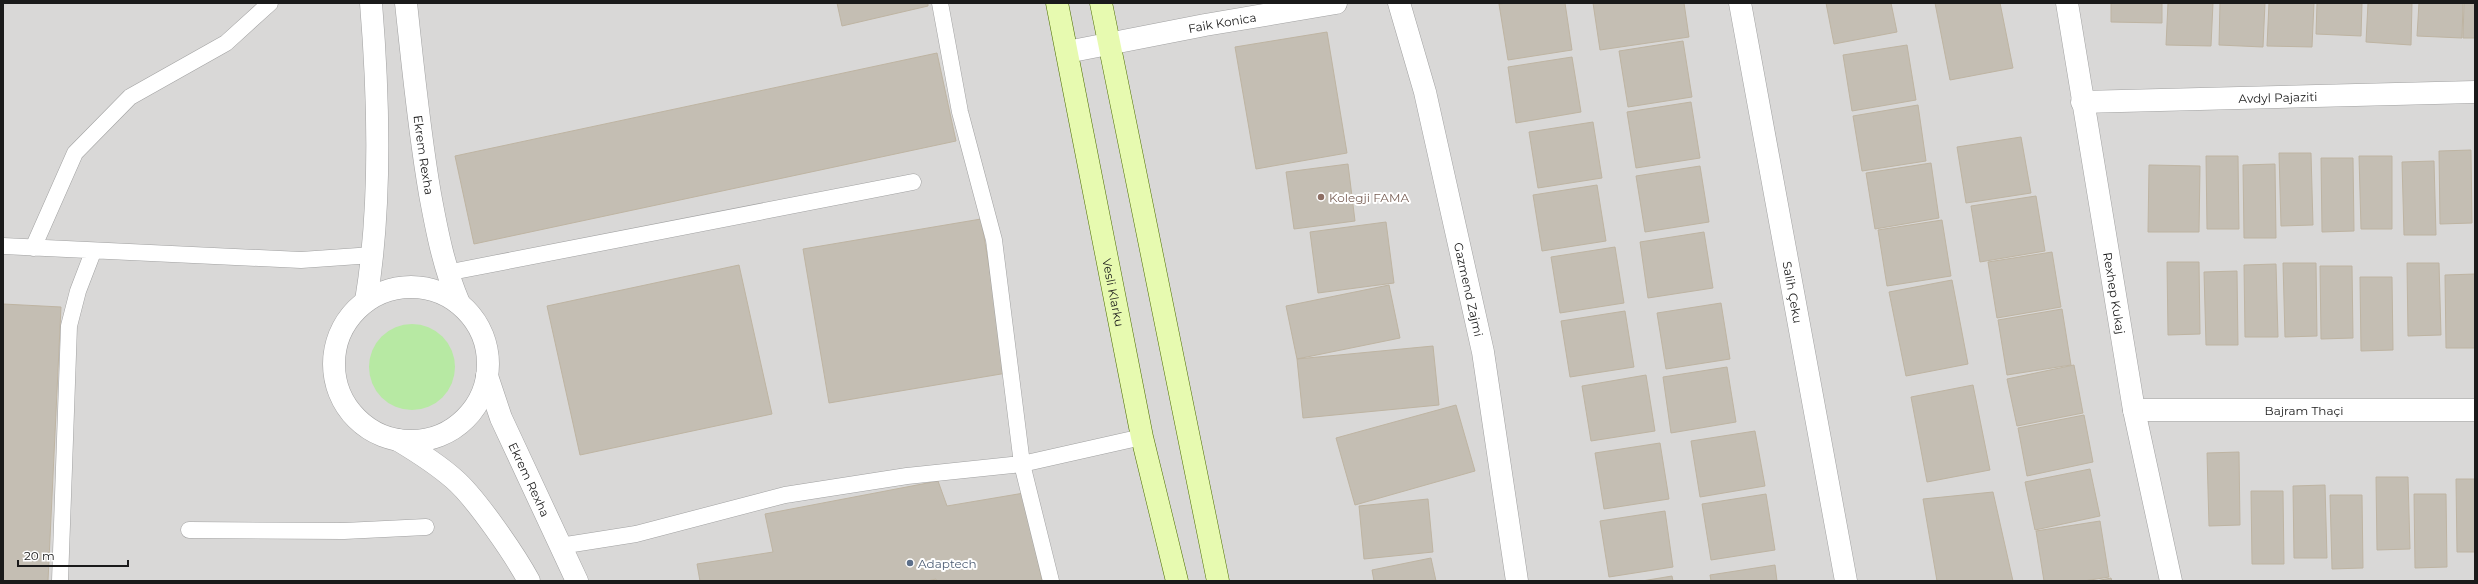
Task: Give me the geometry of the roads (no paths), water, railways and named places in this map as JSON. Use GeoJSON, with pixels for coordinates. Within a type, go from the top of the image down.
{"type":"FeatureCollection","features":[{"type":"Feature","properties":{"kind":"main road","name":"Vesli Klarku"},"geometry":{"type":"LineString","coordinates":[[1057,3],[1142,437],[1177,581]]}},
{"type":"Feature","properties":{"kind":"main road"},"geometry":{"type":"LineString","coordinates":[[1101,3],[1218,581]]}},
{"type":"Feature","properties":{"kind":"street"},"geometry":{"type":"LineString","coordinates":[[366,301],[373,255],[377,145],[371,3]]}},
{"type":"Feature","properties":{"kind":"street","name":"Ekrem Rexha"},"geometry":{"type":"LineString","coordinates":[[406,3],[423,153],[446,273],[459,303]]}},
{"type":"Feature","properties":{"kind":"street","name":"Faik Konica"},"geometry":{"type":"LineString","coordinates":[[1067,52],[1274,9],[1336,3]]}},
{"type":"Feature","properties":{"kind":"street","name":"Gazmend Zajmi"},"geometry":{"type":"LineString","coordinates":[[1399,3],[1425,92],[1484,352],[1517,581]]}},
{"type":"Feature","properties":{"kind":"street","name":"Salih Çeku"},"geometry":{"type":"LineString","coordinates":[[1740,3],[1846,581]]}},
{"type":"Feature","properties":{"kind":"street","name":"Rexhep Kukaj"},"geometry":{"type":"LineString","coordinates":[[2067,3],[2082,102],[2134,410],[2171,581]]}},
{"type":"Feature","properties":{"kind":"street","name":"Avdyl Pajaziti"},"geometry":{"type":"LineString","coordinates":[[2082,102],[2475,92]]}},
{"type":"Feature","properties":{"kind":"street","name":"Ekrem Rexha"},"geometry":{"type":"LineString","coordinates":[[398,440],[422,440],[446,433],[466,419],[480,400],[487,376],[488,356],[483,336],[473,318],[459,303],[437,291],[412,287],[388,290],[366,301],[347,320],[336,343],[333,368],[337,388],[339,394],[353,416],[373,432],[398,440],[427,458],[456,480],[487,518],[529,581]]}},
{"type":"Feature","properties":{"kind":"street","name":"Ekrem Rexha"},"geometry":{"type":"LineString","coordinates":[[487,376],[500,418],[577,581]]}},
{"type":"Feature","properties":{"kind":"street","name":"Bajram Thaçi"},"geometry":{"type":"LineString","coordinates":[[2134,410],[2475,410]]}},
{"type":"Feature","properties":{"kind":"lane"},"geometry":{"type":"LineString","coordinates":[[33,248],[75,153],[130,97],[226,43],[270,3]]}},
{"type":"Feature","properties":{"kind":"lane"},"geometry":{"type":"LineString","coordinates":[[940,3],[960,112],[994,240],[1022,464],[1051,581]]}},
{"type":"Feature","properties":{"kind":"lane"},"geometry":{"type":"LineString","coordinates":[[446,273],[913,182]]}},
{"type":"Feature","properties":{"kind":"lane"},"geometry":{"type":"LineString","coordinates":[[3,246],[93,252],[301,260],[373,255]]}},
{"type":"Feature","properties":{"kind":"lane"},"geometry":{"type":"LineString","coordinates":[[60,581],[69,326],[78,292],[93,252]]}},
{"type":"Feature","properties":{"kind":"lane"},"geometry":{"type":"LineString","coordinates":[[560,546],[636,534],[785,496],[907,476],[1022,464],[1142,437]]}},
{"type":"Feature","properties":{"kind":"lane"},"geometry":{"type":"LineString","coordinates":[[189,530],[344,532],[426,527]]}},
{"type":"Feature","properties":{"kind":"place","name":"Kolegji FAMA"},"geometry":{"type":"Point","coordinates":[1321,197]}},
{"type":"Feature","properties":{"kind":"place","name":"Adaptech"},"geometry":{"type":"Point","coordinates":[910,563]}}]}
